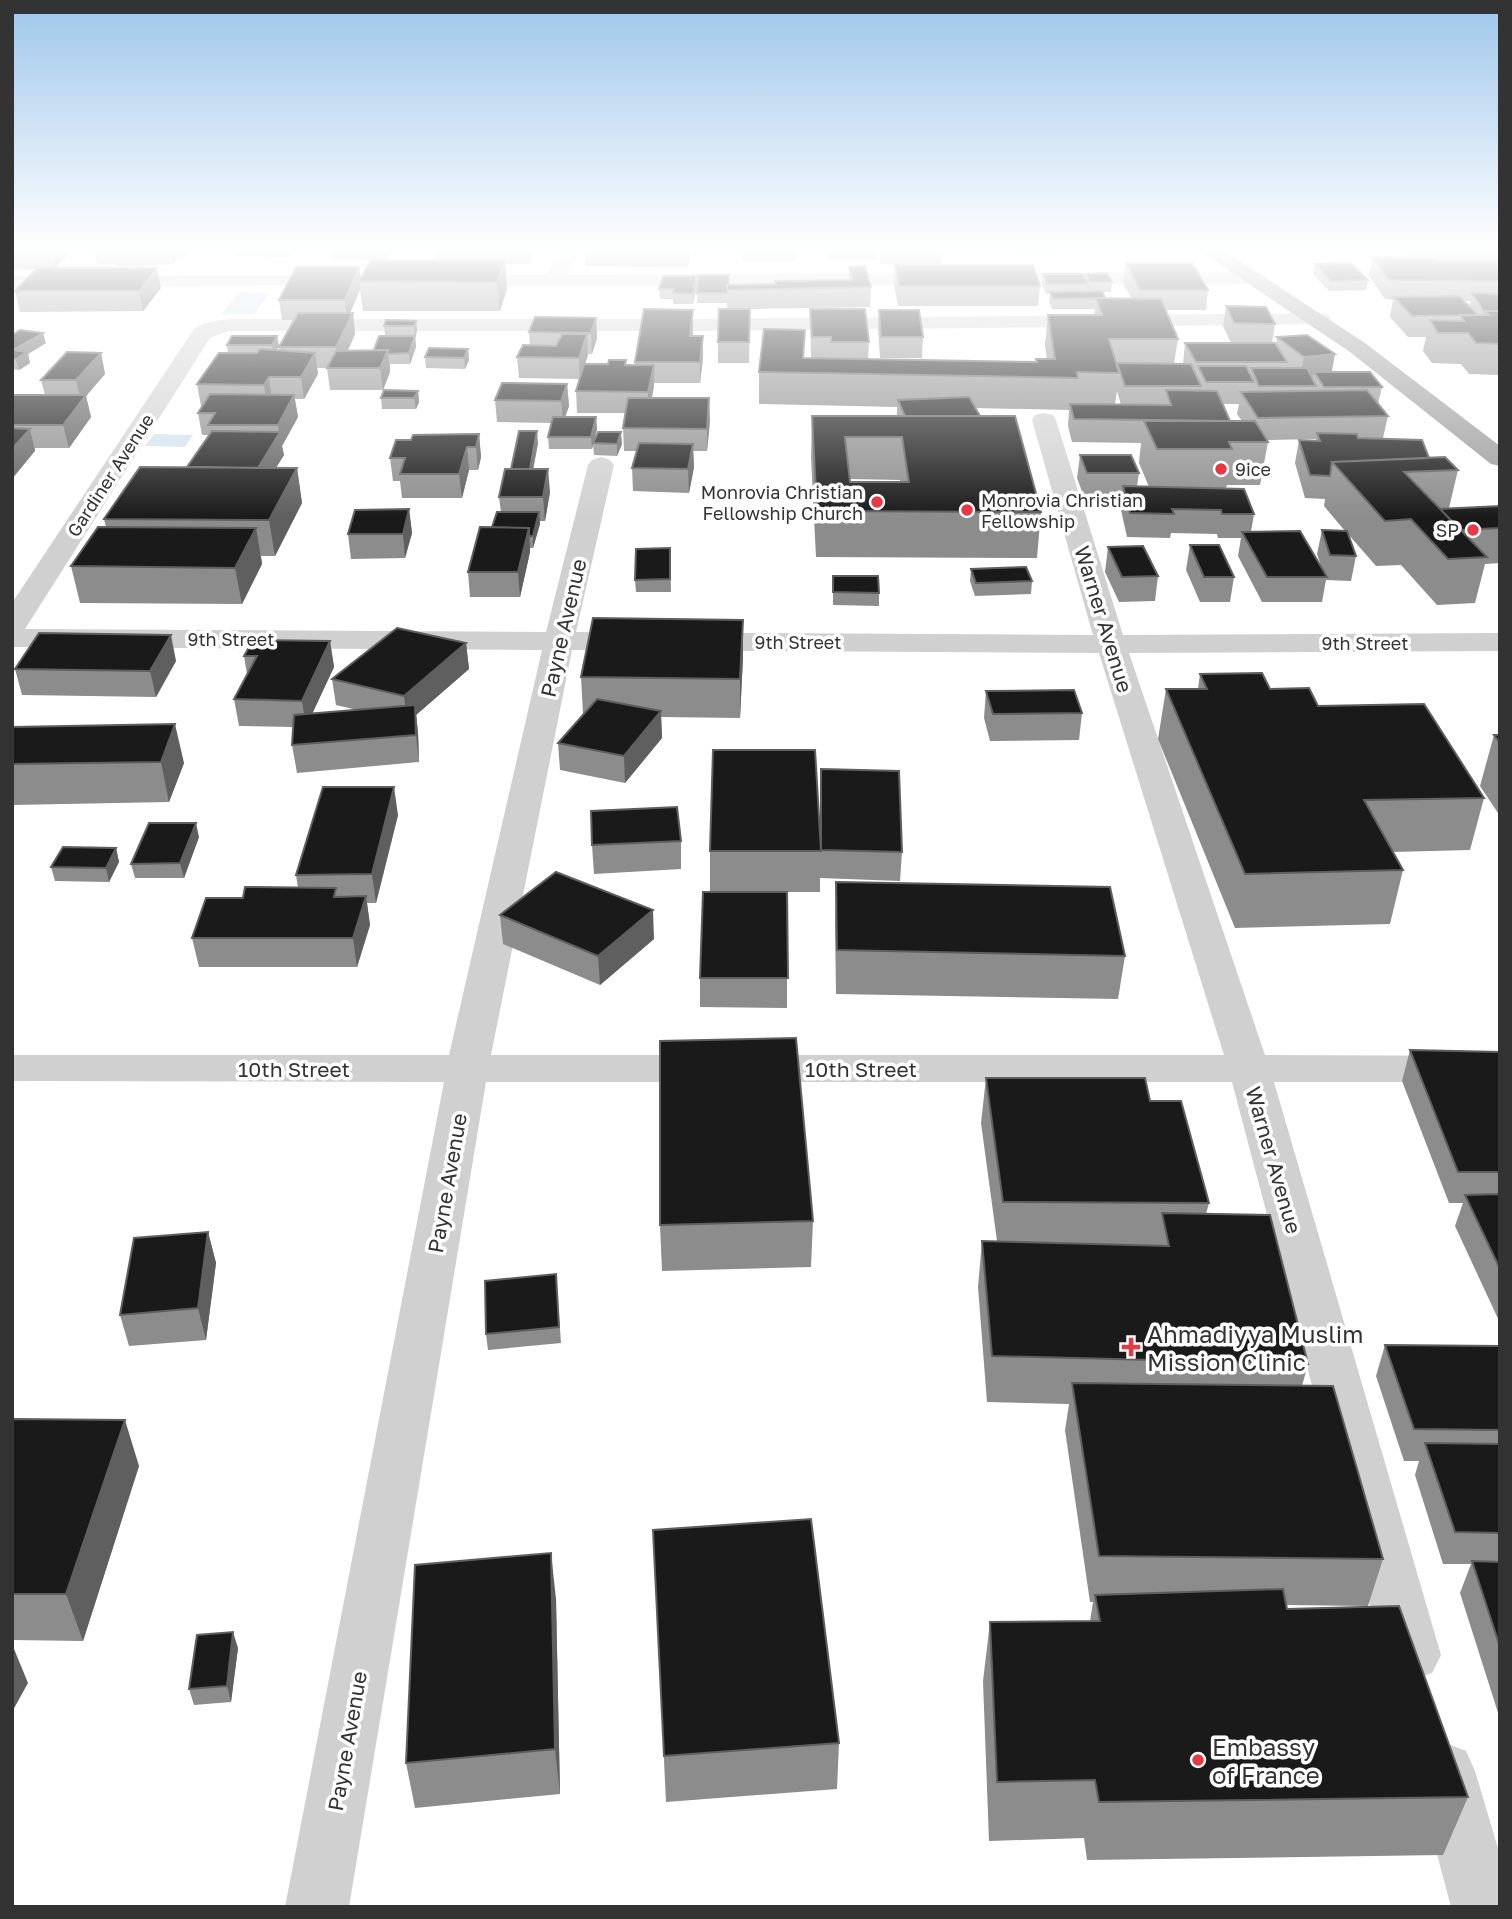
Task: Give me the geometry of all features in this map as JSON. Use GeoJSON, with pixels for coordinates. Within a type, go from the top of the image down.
{"type":"FeatureCollection","features":[{"type":"Feature","properties":{"kind":"highway"},"geometry":{"type":"LineString","coordinates":[[1347,339],[1402,379],[1500,459]]}},
{"type":"Feature","properties":{"kind":"street","name":"Gardiner Avenue"},"geometry":{"type":"LineString","coordinates":[[12,626],[199,339]]}},
{"type":"Feature","properties":{"kind":"street","name":"Warner Avenue"},"geometry":{"type":"LineString","coordinates":[[1044,419],[1111,644],[1249,1069],[1483,1907]]}},
{"type":"Feature","properties":{"kind":"street","name":"Payne Avenue"},"geometry":{"type":"LineString","coordinates":[[317,1907],[467,1069],[559,640],[601,465]]}},
{"type":"Feature","properties":{"kind":"street","name":"9th Street"},"geometry":{"type":"LineString","coordinates":[[12,638],[1111,644],[1500,642]]}},
{"type":"Feature","properties":{"kind":"street","name":"10th Street"},"geometry":{"type":"LineString","coordinates":[[12,1068],[1500,1069]]}},
{"type":"Feature","properties":{"kind":"water"},"geometry":{"type":"Polygon","coordinates":[[[154,434],[193,435],[185,447],[145,446],[154,434]]]}},
{"type":"Feature","properties":{"kind":"building"},"geometry":{"type":"Polygon","coordinates":[[[12,339],[33,339],[13,350],[27,352],[16,359],[12,358],[12,339]]]}},
{"type":"Feature","properties":{"kind":"building"},"geometry":{"type":"Polygon","coordinates":[[[231,339],[276,339],[272,345],[227,345],[231,339]]]}},
{"type":"Feature","properties":{"kind":"building"},"geometry":{"type":"Polygon","coordinates":[[[284,339],[340,339],[336,347],[279,347],[284,339]]]}},
{"type":"Feature","properties":{"kind":"building"},"geometry":{"type":"Polygon","coordinates":[[[378,339],[414,339],[409,353],[388,354],[388,350],[374,350],[378,339]]]}},
{"type":"Feature","properties":{"kind":"building"},"geometry":{"type":"Polygon","coordinates":[[[560,339],[585,339],[579,358],[517,357],[523,345],[556,346],[560,339]]]}},
{"type":"Feature","properties":{"kind":"building"},"geometry":{"type":"Polygon","coordinates":[[[639,339],[703,339],[700,362],[635,362],[639,339]]]}},
{"type":"Feature","properties":{"kind":"building"},"geometry":{"type":"Polygon","coordinates":[[[718,339],[749,339],[749,342],[718,342],[718,339]]]}},
{"type":"Feature","properties":{"kind":"building"},"geometry":{"type":"Polygon","coordinates":[[[763,339],[804,339],[803,358],[1037,362],[1036,359],[1055,359],[1052,339],[1178,339],[1109,339],[1119,373],[1077,372],[1078,378],[759,372],[763,339]]]}},
{"type":"Feature","properties":{"kind":"building"},"geometry":{"type":"Polygon","coordinates":[[[831,339],[869,339],[869,342],[831,342],[831,339]]]}},
{"type":"Feature","properties":{"kind":"building"},"geometry":{"type":"Polygon","coordinates":[[[1279,339],[1312,339],[1335,354],[1304,357],[1279,339]]]}},
{"type":"Feature","properties":{"kind":"building"},"geometry":{"type":"Polygon","coordinates":[[[1472,339],[1500,339],[1500,344],[1476,343],[1472,339]]]}},
{"type":"Feature","properties":{"kind":"building"},"geometry":{"type":"Polygon","coordinates":[[[1185,343],[1275,343],[1287,362],[1196,362],[1185,343]]]}},
{"type":"Feature","properties":{"kind":"building"},"geometry":{"type":"Polygon","coordinates":[[[429,348],[468,349],[464,358],[425,357],[429,348]]]}},
{"type":"Feature","properties":{"kind":"building"},"geometry":{"type":"Polygon","coordinates":[[[260,349],[315,353],[301,377],[269,377],[264,385],[197,384],[219,353],[257,353],[260,349]]]}},
{"type":"Feature","properties":{"kind":"building"},"geometry":{"type":"Polygon","coordinates":[[[388,350],[380,368],[327,368],[336,351],[388,350]]]}},
{"type":"Feature","properties":{"kind":"building"},"geometry":{"type":"Polygon","coordinates":[[[67,352],[101,353],[76,380],[41,380],[67,352]]]}},
{"type":"Feature","properties":{"kind":"building"},"geometry":{"type":"Polygon","coordinates":[[[609,360],[626,360],[625,365],[654,365],[648,392],[576,391],[584,364],[608,364],[609,360]]]}},
{"type":"Feature","properties":{"kind":"building"},"geometry":{"type":"Polygon","coordinates":[[[1117,363],[1191,364],[1201,386],[1125,386],[1117,363]]]}},
{"type":"Feature","properties":{"kind":"building"},"geometry":{"type":"Polygon","coordinates":[[[1198,366],[1246,366],[1254,382],[1206,382],[1198,366]]]}},
{"type":"Feature","properties":{"kind":"building"},"geometry":{"type":"Polygon","coordinates":[[[1251,368],[1307,368],[1316,386],[1259,386],[1251,368]]]}},
{"type":"Feature","properties":{"kind":"building"},"geometry":{"type":"Polygon","coordinates":[[[1314,372],[1370,372],[1382,387],[1324,387],[1314,372]]]}},
{"type":"Feature","properties":{"kind":"building"},"geometry":{"type":"Polygon","coordinates":[[[502,383],[567,384],[561,401],[495,400],[502,383]]]}},
{"type":"Feature","properties":{"kind":"building"},"geometry":{"type":"Polygon","coordinates":[[[384,390],[418,391],[414,398],[381,398],[384,390]]]}},
{"type":"Feature","properties":{"kind":"building"},"geometry":{"type":"Polygon","coordinates":[[[1166,390],[1217,391],[1230,421],[1074,419],[1070,404],[1171,405],[1166,390]]]}},
{"type":"Feature","properties":{"kind":"building"},"geometry":{"type":"Polygon","coordinates":[[[1367,390],[1388,416],[1258,418],[1241,392],[1367,390]]]}},
{"type":"Feature","properties":{"kind":"building"},"geometry":{"type":"Polygon","coordinates":[[[210,394],[294,395],[278,425],[208,425],[215,413],[198,413],[210,394]]]}},
{"type":"Feature","properties":{"kind":"building"},"geometry":{"type":"Polygon","coordinates":[[[12,395],[86,395],[63,425],[12,425],[12,395]]]}},
{"type":"Feature","properties":{"kind":"building"},"geometry":{"type":"Polygon","coordinates":[[[969,397],[980,416],[905,416],[898,400],[969,397]]]}},
{"type":"Feature","properties":{"kind":"building"},"geometry":{"type":"Polygon","coordinates":[[[628,398],[709,398],[707,429],[623,428],[628,398]]]}},
{"type":"Feature","properties":{"kind":"building"},"geometry":{"type":"Polygon","coordinates":[[[812,416],[1015,416],[1041,512],[817,511],[812,416]],[[845,437],[850,482],[909,482],[902,437],[845,437]]]}},
{"type":"Feature","properties":{"kind":"building"},"geometry":{"type":"Polygon","coordinates":[[[553,417],[596,417],[591,437],[548,437],[553,417]]]}},
{"type":"Feature","properties":{"kind":"building"},"geometry":{"type":"Polygon","coordinates":[[[1144,421],[1255,421],[1268,442],[1229,442],[1232,449],[1157,449],[1144,421]]]}},
{"type":"Feature","properties":{"kind":"building"},"geometry":{"type":"Polygon","coordinates":[[[12,428],[30,429],[12,449],[12,428]]]}},
{"type":"Feature","properties":{"kind":"building"},"geometry":{"type":"Polygon","coordinates":[[[212,431],[280,432],[258,468],[187,467],[212,431]]]}},
{"type":"Feature","properties":{"kind":"building"},"geometry":{"type":"Polygon","coordinates":[[[519,431],[537,431],[530,469],[511,469],[519,431]]]}},
{"type":"Feature","properties":{"kind":"building"},"geometry":{"type":"Polygon","coordinates":[[[598,432],[621,432],[617,444],[593,443],[598,432]]]}},
{"type":"Feature","properties":{"kind":"building"},"geometry":{"type":"Polygon","coordinates":[[[1317,433],[1357,434],[1358,438],[1422,440],[1429,458],[1332,462],[1330,476],[1310,475],[1299,440],[1320,441],[1317,433]]]}},
{"type":"Feature","properties":{"kind":"building"},"geometry":{"type":"Polygon","coordinates":[[[479,434],[476,447],[467,447],[459,474],[400,474],[405,458],[390,458],[396,440],[411,440],[413,435],[479,434]]]}},
{"type":"Feature","properties":{"kind":"building"},"geometry":{"type":"Polygon","coordinates":[[[639,443],[693,444],[688,469],[632,468],[639,443]]]}},
{"type":"Feature","properties":{"kind":"building"},"geometry":{"type":"Polygon","coordinates":[[[1080,455],[1131,455],[1139,473],[1087,473],[1080,455]]]}},
{"type":"Feature","properties":{"kind":"building"},"geometry":{"type":"Polygon","coordinates":[[[1445,457],[1458,470],[1404,472],[1487,557],[1448,559],[1411,519],[1385,521],[1332,462],[1445,457]]]}},
{"type":"Feature","properties":{"kind":"building"},"geometry":{"type":"Polygon","coordinates":[[[140,467],[297,468],[269,520],[104,519],[140,467]]]}},
{"type":"Feature","properties":{"kind":"building"},"geometry":{"type":"Polygon","coordinates":[[[505,469],[548,469],[543,497],[499,497],[505,469]]]}},
{"type":"Feature","properties":{"kind":"building"},"geometry":{"type":"Polygon","coordinates":[[[1123,486],[1244,489],[1254,514],[1172,509],[1174,514],[1130,513],[1123,486]]]}},
{"type":"Feature","properties":{"kind":"building"},"geometry":{"type":"Polygon","coordinates":[[[1500,506],[1500,528],[1460,530],[1440,509],[1500,506]]]}},
{"type":"Feature","properties":{"kind":"building"},"geometry":{"type":"Polygon","coordinates":[[[409,509],[403,534],[348,534],[355,510],[409,509]]]}},
{"type":"Feature","properties":{"kind":"building"},"geometry":{"type":"Polygon","coordinates":[[[497,512],[539,512],[533,536],[529,536],[529,528],[492,527],[497,512]]]}},
{"type":"Feature","properties":{"kind":"building"},"geometry":{"type":"Polygon","coordinates":[[[98,527],[256,528],[235,568],[71,566],[98,527]]]}},
{"type":"Feature","properties":{"kind":"building"},"geometry":{"type":"Polygon","coordinates":[[[480,527],[529,528],[518,572],[468,572],[480,527]]]}},
{"type":"Feature","properties":{"kind":"building"},"geometry":{"type":"Polygon","coordinates":[[[1322,530],[1347,531],[1356,556],[1330,555],[1322,530]]]}},
{"type":"Feature","properties":{"kind":"building"},"geometry":{"type":"Polygon","coordinates":[[[1300,531],[1327,577],[1267,577],[1242,532],[1300,531]]]}},
{"type":"Feature","properties":{"kind":"building"},"geometry":{"type":"Polygon","coordinates":[[[1190,545],[1219,545],[1234,577],[1204,577],[1190,545]]]}},
{"type":"Feature","properties":{"kind":"building"},"geometry":{"type":"Polygon","coordinates":[[[1143,546],[1158,576],[1122,577],[1108,547],[1143,546]]]}},
{"type":"Feature","properties":{"kind":"building"},"geometry":{"type":"Polygon","coordinates":[[[670,548],[670,579],[635,580],[636,549],[670,548]]]}},
{"type":"Feature","properties":{"kind":"building"},"geometry":{"type":"Polygon","coordinates":[[[1026,567],[1032,581],[976,583],[971,569],[1026,567]]]}},
{"type":"Feature","properties":{"kind":"building"},"geometry":{"type":"Polygon","coordinates":[[[833,576],[878,576],[879,593],[833,592],[833,576]]]}},
{"type":"Feature","properties":{"kind":"building"},"geometry":{"type":"Polygon","coordinates":[[[593,618],[743,620],[740,679],[581,677],[593,618]]]}},
{"type":"Feature","properties":{"kind":"building"},"geometry":{"type":"Polygon","coordinates":[[[397,628],[466,643],[404,696],[332,679],[397,628]]]}},
{"type":"Feature","properties":{"kind":"building"},"geometry":{"type":"Polygon","coordinates":[[[39,633],[171,635],[150,671],[15,669],[39,633]]]}},
{"type":"Feature","properties":{"kind":"building"},"geometry":{"type":"Polygon","coordinates":[[[253,640],[330,641],[302,701],[234,699],[257,656],[244,656],[253,640]]]}},
{"type":"Feature","properties":{"kind":"building"},"geometry":{"type":"Polygon","coordinates":[[[1262,673],[1270,689],[1309,688],[1318,706],[1424,704],[1484,798],[1364,800],[1403,870],[1245,874],[1166,689],[1207,689],[1200,674],[1262,673]]]}},
{"type":"Feature","properties":{"kind":"building"},"geometry":{"type":"Polygon","coordinates":[[[1074,690],[1082,713],[993,714],[986,691],[1074,690]]]}},
{"type":"Feature","properties":{"kind":"building"},"geometry":{"type":"Polygon","coordinates":[[[597,699],[661,711],[624,756],[558,743],[597,699]]]}},
{"type":"Feature","properties":{"kind":"building"},"geometry":{"type":"Polygon","coordinates":[[[415,705],[416,735],[292,745],[294,715],[415,705]]]}},
{"type":"Feature","properties":{"kind":"building"},"geometry":{"type":"Polygon","coordinates":[[[175,724],[161,762],[12,764],[12,727],[175,724]]]}},
{"type":"Feature","properties":{"kind":"building"},"geometry":{"type":"Polygon","coordinates":[[[713,750],[815,750],[821,851],[710,851],[713,750]]]}},
{"type":"Feature","properties":{"kind":"building"},"geometry":{"type":"Polygon","coordinates":[[[821,769],[899,771],[902,852],[821,850],[821,769]]]}},
{"type":"Feature","properties":{"kind":"building"},"geometry":{"type":"Polygon","coordinates":[[[323,787],[394,787],[372,874],[296,875],[323,787]]]}},
{"type":"Feature","properties":{"kind":"building"},"geometry":{"type":"Polygon","coordinates":[[[677,807],[681,841],[592,845],[591,811],[677,807]]]}},
{"type":"Feature","properties":{"kind":"building"},"geometry":{"type":"Polygon","coordinates":[[[149,823],[196,823],[180,863],[131,864],[149,823]]]}},
{"type":"Feature","properties":{"kind":"building"},"geometry":{"type":"Polygon","coordinates":[[[63,847],[116,848],[106,868],[51,867],[63,847]]]}},
{"type":"Feature","properties":{"kind":"building"},"geometry":{"type":"Polygon","coordinates":[[[556,872],[653,910],[598,956],[500,915],[556,872]]]}},
{"type":"Feature","properties":{"kind":"building"},"geometry":{"type":"Polygon","coordinates":[[[836,882],[1110,887],[1125,956],[837,950],[836,882]]]}},
{"type":"Feature","properties":{"kind":"building"},"geometry":{"type":"Polygon","coordinates":[[[245,887],[336,888],[334,897],[366,896],[353,938],[192,938],[206,898],[243,898],[245,887]]]}},
{"type":"Feature","properties":{"kind":"building"},"geometry":{"type":"Polygon","coordinates":[[[703,892],[787,892],[788,978],[700,978],[703,892]]]}},
{"type":"Feature","properties":{"kind":"building"},"geometry":{"type":"Polygon","coordinates":[[[796,1038],[813,1221],[660,1225],[660,1041],[796,1038]]]}},
{"type":"Feature","properties":{"kind":"building"},"geometry":{"type":"Polygon","coordinates":[[[1410,1050],[1500,1052],[1500,1172],[1458,1172],[1410,1050]]]}},
{"type":"Feature","properties":{"kind":"building"},"geometry":{"type":"Polygon","coordinates":[[[986,1078],[1145,1078],[1150,1101],[1181,1101],[1209,1203],[1003,1202],[986,1078]]]}},
{"type":"Feature","properties":{"kind":"building"},"geometry":{"type":"Polygon","coordinates":[[[1500,1194],[1500,1269],[1465,1195],[1500,1194]]]}},
{"type":"Feature","properties":{"kind":"building","name":"Ahmadiyya Muslim Mission Clinic"},"geometry":{"type":"Polygon","coordinates":[[[1162,1213],[1270,1215],[1308,1364],[992,1356],[982,1241],[1169,1246],[1162,1213]]]}},
{"type":"Feature","properties":{"kind":"building"},"geometry":{"type":"Polygon","coordinates":[[[208,1232],[198,1308],[120,1315],[134,1238],[208,1232]]]}},
{"type":"Feature","properties":{"kind":"building"},"geometry":{"type":"Polygon","coordinates":[[[556,1274],[559,1327],[486,1334],[485,1281],[556,1274]]]}},
{"type":"Feature","properties":{"kind":"building"},"geometry":{"type":"Polygon","coordinates":[[[1385,1345],[1500,1346],[1500,1430],[1414,1429],[1385,1345]]]}},
{"type":"Feature","properties":{"kind":"building"},"geometry":{"type":"Polygon","coordinates":[[[1072,1383],[1333,1386],[1383,1559],[1099,1556],[1072,1383]]]}},
{"type":"Feature","properties":{"kind":"building"},"geometry":{"type":"Polygon","coordinates":[[[12,1419],[125,1420],[66,1594],[12,1594],[12,1419]]]}},
{"type":"Feature","properties":{"kind":"building"},"geometry":{"type":"Polygon","coordinates":[[[1425,1443],[1500,1444],[1500,1533],[1455,1532],[1425,1443]]]}},
{"type":"Feature","properties":{"kind":"building"},"geometry":{"type":"Polygon","coordinates":[[[811,1519],[839,1743],[664,1756],[653,1530],[811,1519]]]}},
{"type":"Feature","properties":{"kind":"building"},"geometry":{"type":"Polygon","coordinates":[[[551,1553],[555,1749],[406,1763],[415,1565],[551,1553]]]}},
{"type":"Feature","properties":{"kind":"building"},"geometry":{"type":"Polygon","coordinates":[[[1472,1561],[1500,1562],[1500,1647],[1472,1561]]]}},
{"type":"Feature","properties":{"kind":"building","name":"Embassy of France"},"geometry":{"type":"Polygon","coordinates":[[[1283,1589],[1287,1609],[1399,1606],[1468,1797],[1099,1802],[1095,1780],[997,1782],[990,1622],[1100,1621],[1095,1595],[1283,1589]]]}},
{"type":"Feature","properties":{"kind":"building"},"geometry":{"type":"Polygon","coordinates":[[[233,1632],[227,1686],[189,1689],[197,1635],[233,1632]]]}},
{"type":"Feature","properties":{"kind":"place","name":"9ice"},"geometry":{"type":"Point","coordinates":[1221,469]}},
{"type":"Feature","properties":{"kind":"place","name":"Monrovia Christian Fellowship Church"},"geometry":{"type":"Point","coordinates":[877,502]}},
{"type":"Feature","properties":{"kind":"place","name":"Monrovia Christian Fellowship"},"geometry":{"type":"Point","coordinates":[967,510]}},
{"type":"Feature","properties":{"kind":"place","name":"SP"},"geometry":{"type":"Point","coordinates":[1473,530]}},
{"type":"Feature","properties":{"kind":"place","name":"Ahmadiyya Muslim Mission Clinic"},"geometry":{"type":"Point","coordinates":[1131,1347]}},
{"type":"Feature","properties":{"kind":"place","name":"Embassy of France"},"geometry":{"type":"Point","coordinates":[1198,1760]}}]}
